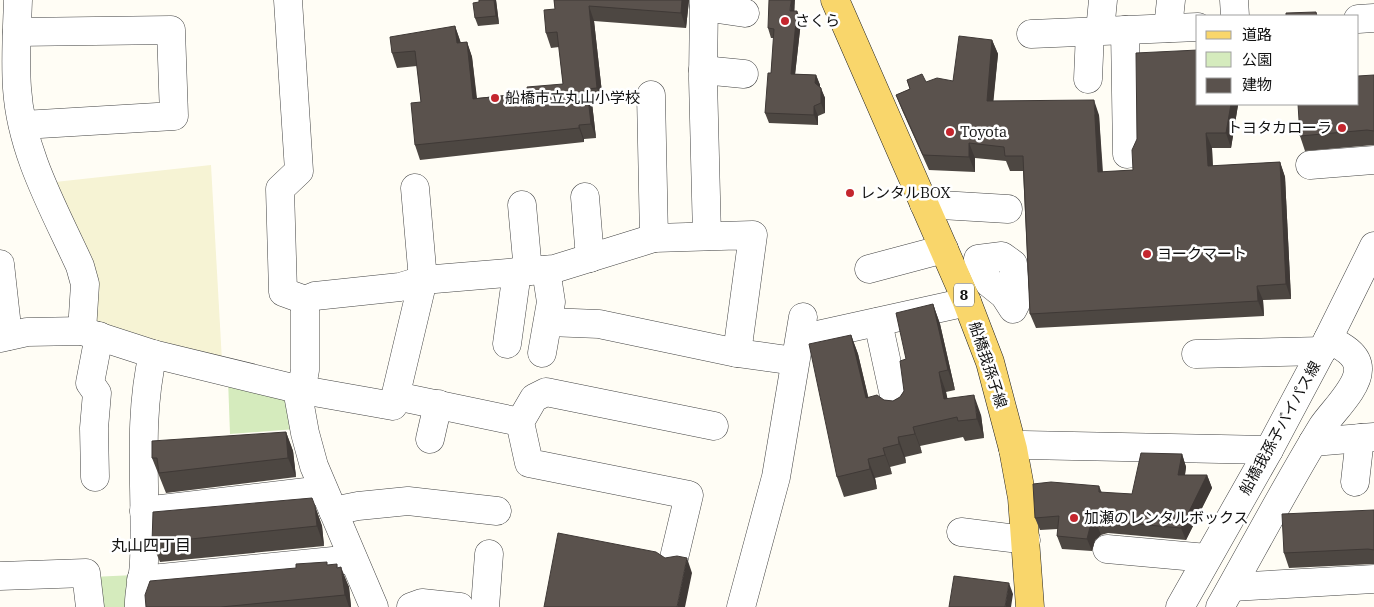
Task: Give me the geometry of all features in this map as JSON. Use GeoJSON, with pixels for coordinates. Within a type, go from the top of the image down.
{"type":"FeatureCollection","features":[{"type":"Feature","properties":{"kind":"main road","name":"船橋我孫子線"},"geometry":{"type":"LineString","coordinates":[[835,0],[944,248],[990,362],[1014,449],[1026,540],[1030,607]]}},
{"type":"Feature","properties":{"kind":"street"},"geometry":{"type":"LineString","coordinates":[[18,0],[17,32],[8,89],[23,125],[32,161],[80,266],[85,284],[90,334],[90,382],[97,393],[94,428],[95,477]]}},
{"type":"Feature","properties":{"kind":"street"},"geometry":{"type":"LineString","coordinates":[[288,0],[299,171],[280,190],[283,292],[305,300],[315,296],[400,287],[423,280],[530,271],[590,258],[654,238],[753,235],[737,353]]}},
{"type":"Feature","properties":{"kind":"street"},"geometry":{"type":"LineString","coordinates":[[1103,0],[1105,31],[1127,154]]}},
{"type":"Feature","properties":{"kind":"street"},"geometry":{"type":"LineString","coordinates":[[1168,28],[1171,0]]}},
{"type":"Feature","properties":{"kind":"street"},"geometry":{"type":"LineString","coordinates":[[1234,0],[1235,15]]}},
{"type":"Feature","properties":{"kind":"street"},"geometry":{"type":"LineString","coordinates":[[707,236],[703,70],[704,4],[745,13]]}},
{"type":"Feature","properties":{"kind":"street"},"geometry":{"type":"LineString","coordinates":[[1359,19],[1374,18]]}},
{"type":"Feature","properties":{"kind":"street"},"geometry":{"type":"LineString","coordinates":[[1031,34],[1196,27]]}},
{"type":"Feature","properties":{"kind":"street"},"geometry":{"type":"LineString","coordinates":[[17,32],[171,30],[174,116],[23,125]]}},
{"type":"Feature","properties":{"kind":"street"},"geometry":{"type":"LineString","coordinates":[[1088,79],[1105,31]]}},
{"type":"Feature","properties":{"kind":"street"},"geometry":{"type":"LineString","coordinates":[[703,70],[744,74]]}},
{"type":"Feature","properties":{"kind":"street"},"geometry":{"type":"LineString","coordinates":[[651,95],[654,238]]}},
{"type":"Feature","properties":{"kind":"street"},"geometry":{"type":"LineString","coordinates":[[1310,165],[1374,160]]}},
{"type":"Feature","properties":{"kind":"street"},"geometry":{"type":"LineString","coordinates":[[0,264],[4,337],[40,331],[90,334],[153,354],[297,389],[393,406],[423,280],[415,188]]}},
{"type":"Feature","properties":{"kind":"street"},"geometry":{"type":"LineString","coordinates":[[585,197],[590,258]]}},
{"type":"Feature","properties":{"kind":"street"},"geometry":{"type":"LineString","coordinates":[[924,204],[1008,209]]}},
{"type":"Feature","properties":{"kind":"street"},"geometry":{"type":"LineString","coordinates":[[507,344],[530,271],[522,205]]}},
{"type":"Feature","properties":{"kind":"street"},"geometry":{"type":"LineString","coordinates":[[869,269],[944,248]]}},
{"type":"Feature","properties":{"kind":"street","name":"船橋我孫子バイパス線"},"geometry":{"type":"LineString","coordinates":[[1180,607],[1269,450],[1373,254]]}},
{"type":"Feature","properties":{"kind":"street"},"geometry":{"type":"LineString","coordinates":[[530,271],[551,302],[542,353]]}},
{"type":"Feature","properties":{"kind":"street"},"geometry":{"type":"LineString","coordinates":[[305,300],[305,370],[303,381],[297,389],[305,433],[328,501],[374,607]]}},
{"type":"Feature","properties":{"kind":"street"},"geometry":{"type":"LineString","coordinates":[[548,322],[599,324],[737,353],[967,302]]}},
{"type":"Feature","properties":{"kind":"street"},"geometry":{"type":"LineString","coordinates":[[878,322],[896,404]]}},
{"type":"Feature","properties":{"kind":"street"},"geometry":{"type":"LineString","coordinates":[[740,607],[776,477],[801,339]]}},
{"type":"Feature","properties":{"kind":"street"},"geometry":{"type":"LineString","coordinates":[[1196,354],[1325,345],[1348,349],[1366,367],[1332,411],[1313,442],[1226,597]]}},
{"type":"Feature","properties":{"kind":"street"},"geometry":{"type":"LineString","coordinates":[[139,607],[144,564],[143,447],[145,386],[153,354]]}},
{"type":"Feature","properties":{"kind":"street"},"geometry":{"type":"LineString","coordinates":[[674,558],[689,495],[529,463],[520,422],[534,398],[546,392],[714,426]]}},
{"type":"Feature","properties":{"kind":"street"},"geometry":{"type":"LineString","coordinates":[[396,396],[520,422]]}},
{"type":"Feature","properties":{"kind":"street"},"geometry":{"type":"LineString","coordinates":[[430,439],[438,404]]}},
{"type":"Feature","properties":{"kind":"street"},"geometry":{"type":"LineString","coordinates":[[276,436],[305,433]]}},
{"type":"Feature","properties":{"kind":"street"},"geometry":{"type":"LineString","coordinates":[[1313,442],[1367,438],[1355,482]]}},
{"type":"Feature","properties":{"kind":"street"},"geometry":{"type":"LineString","coordinates":[[143,447],[172,444]]}},
{"type":"Feature","properties":{"kind":"street"},"geometry":{"type":"LineString","coordinates":[[1014,449],[1024,445],[1269,450]]}},
{"type":"Feature","properties":{"kind":"street"},"geometry":{"type":"LineString","coordinates":[[144,511],[328,501],[358,506],[408,501],[497,511]]}},
{"type":"Feature","properties":{"kind":"street"},"geometry":{"type":"LineString","coordinates":[[961,532],[1026,540]]}},
{"type":"Feature","properties":{"kind":"street"},"geometry":{"type":"LineString","coordinates":[[1107,549],[1208,558]]}},
{"type":"Feature","properties":{"kind":"street"},"geometry":{"type":"LineString","coordinates":[[485,607],[489,554]]}},
{"type":"Feature","properties":{"kind":"street"},"geometry":{"type":"LineString","coordinates":[[141,580],[353,559]]}},
{"type":"Feature","properties":{"kind":"street"},"geometry":{"type":"LineString","coordinates":[[0,576],[86,573],[90,607]]}},
{"type":"Feature","properties":{"kind":"street"},"geometry":{"type":"LineString","coordinates":[[1226,597],[1374,579]]}},
{"type":"Feature","properties":{"kind":"street"},"geometry":{"type":"LineString","coordinates":[[411,607],[422,603],[460,607]]}},
{"type":"Feature","properties":{"kind":"shaded area"},"geometry":{"type":"Polygon","coordinates":[[[211,165],[222,361],[96,326],[55,182],[211,165]]]}},
{"type":"Feature","properties":{"kind":"green space"},"geometry":{"type":"Polygon","coordinates":[[[228,379],[292,394],[296,429],[230,434],[228,379]]]}},
{"type":"Feature","properties":{"kind":"green space"},"geometry":{"type":"Polygon","coordinates":[[[135,575],[135,607],[94,607],[91,577],[135,575]]]}},
{"type":"Feature","properties":{"kind":"building"},"geometry":{"type":"Polygon","coordinates":[[[479,0],[494,0],[496,16],[475,18],[473,3],[479,2],[479,0]]]}},
{"type":"Feature","properties":{"kind":"building"},"geometry":{"type":"Polygon","coordinates":[[[554,0],[682,0],[681,13],[589,6],[597,88],[587,89],[591,124],[579,125],[579,128],[415,145],[411,103],[421,102],[415,51],[392,53],[390,37],[455,26],[457,43],[467,42],[473,99],[528,93],[527,87],[563,84],[557,32],[546,33],[544,10],[555,9],[554,0]]]}},
{"type":"Feature","properties":{"kind":"building"},"geometry":{"type":"Polygon","coordinates":[[[769,0],[791,0],[790,11],[797,11],[791,74],[816,75],[815,83],[821,88],[821,103],[814,106],[814,115],[765,113],[768,73],[771,73],[774,29],[768,28],[769,0]]]}},
{"type":"Feature","properties":{"kind":"building"},"geometry":{"type":"Polygon","coordinates":[[[1316,12],[1317,15],[1286,15],[1286,13],[1316,12]]]}},
{"type":"Feature","properties":{"kind":"building"},"geometry":{"type":"Polygon","coordinates":[[[959,36],[992,40],[987,101],[1094,100],[1098,172],[1133,170],[1132,150],[1137,139],[1136,53],[1196,50],[1196,105],[1231,105],[1226,133],[1206,133],[1208,166],[1280,162],[1286,284],[1257,286],[1258,301],[1030,314],[1023,156],[1005,156],[1004,147],[969,143],[969,157],[923,155],[896,95],[910,89],[907,80],[922,74],[926,82],[937,78],[953,81],[959,36]]]}},
{"type":"Feature","properties":{"kind":"building"},"geometry":{"type":"Polygon","coordinates":[[[1374,75],[1374,131],[1300,136],[1298,105],[1359,105],[1359,76],[1374,75]]]}},
{"type":"Feature","properties":{"kind":"building"},"geometry":{"type":"Polygon","coordinates":[[[933,304],[948,370],[939,372],[944,399],[974,395],[977,419],[958,421],[957,417],[913,427],[915,434],[898,437],[899,444],[883,448],[885,455],[868,459],[870,469],[837,477],[809,344],[851,335],[866,398],[877,395],[884,400],[893,401],[900,397],[904,391],[900,361],[906,359],[896,313],[933,304]]]}},
{"type":"Feature","properties":{"kind":"building"},"geometry":{"type":"Polygon","coordinates":[[[286,432],[288,458],[159,473],[157,458],[152,458],[152,441],[286,432]]]}},
{"type":"Feature","properties":{"kind":"building"},"geometry":{"type":"Polygon","coordinates":[[[1141,453],[1182,454],[1178,475],[1207,475],[1181,528],[1103,521],[1096,522],[1090,527],[1087,539],[1057,536],[1059,516],[1035,518],[1033,484],[1051,482],[1099,486],[1099,492],[1132,494],[1141,453]]]}},
{"type":"Feature","properties":{"kind":"building"},"geometry":{"type":"Polygon","coordinates":[[[312,498],[315,506],[317,526],[152,543],[153,512],[312,498]]]}},
{"type":"Feature","properties":{"kind":"building"},"geometry":{"type":"Polygon","coordinates":[[[1374,510],[1374,550],[1284,553],[1282,514],[1374,510]]]}},
{"type":"Feature","properties":{"kind":"building"},"geometry":{"type":"Polygon","coordinates":[[[558,533],[656,552],[665,558],[677,556],[687,558],[677,607],[544,607],[558,533]]]}},
{"type":"Feature","properties":{"kind":"building"},"geometry":{"type":"Polygon","coordinates":[[[327,562],[327,565],[337,564],[337,568],[341,567],[345,595],[221,607],[146,607],[145,595],[150,581],[296,568],[296,564],[327,562]]]}},
{"type":"Feature","properties":{"kind":"building"},"geometry":{"type":"Polygon","coordinates":[[[954,576],[1009,583],[1005,607],[949,607],[954,576]]]}},
{"type":"Feature","properties":{"kind":"place","name":"さくら"},"geometry":{"type":"Point","coordinates":[785,21]}},
{"type":"Feature","properties":{"kind":"place","name":"船橋市立丸山小学校"},"geometry":{"type":"Point","coordinates":[495,98]}},
{"type":"Feature","properties":{"kind":"place","name":"トヨタカローラ"},"geometry":{"type":"Point","coordinates":[1342,128]}},
{"type":"Feature","properties":{"kind":"place","name":"Toyota"},"geometry":{"type":"Point","coordinates":[950,132]}},
{"type":"Feature","properties":{"kind":"place","name":"レンタルBOX"},"geometry":{"type":"Point","coordinates":[850,193]}},
{"type":"Feature","properties":{"kind":"place","name":"ヨークマート"},"geometry":{"type":"Point","coordinates":[1147,254]}},
{"type":"Feature","properties":{"kind":"place","name":"加瀬のレンタルボックス"},"geometry":{"type":"Point","coordinates":[1074,518]}},
{"type":"Feature","properties":{"kind":"district","name":"丸山四丁目"},"geometry":{"type":"Point","coordinates":[151,545]}}]}
